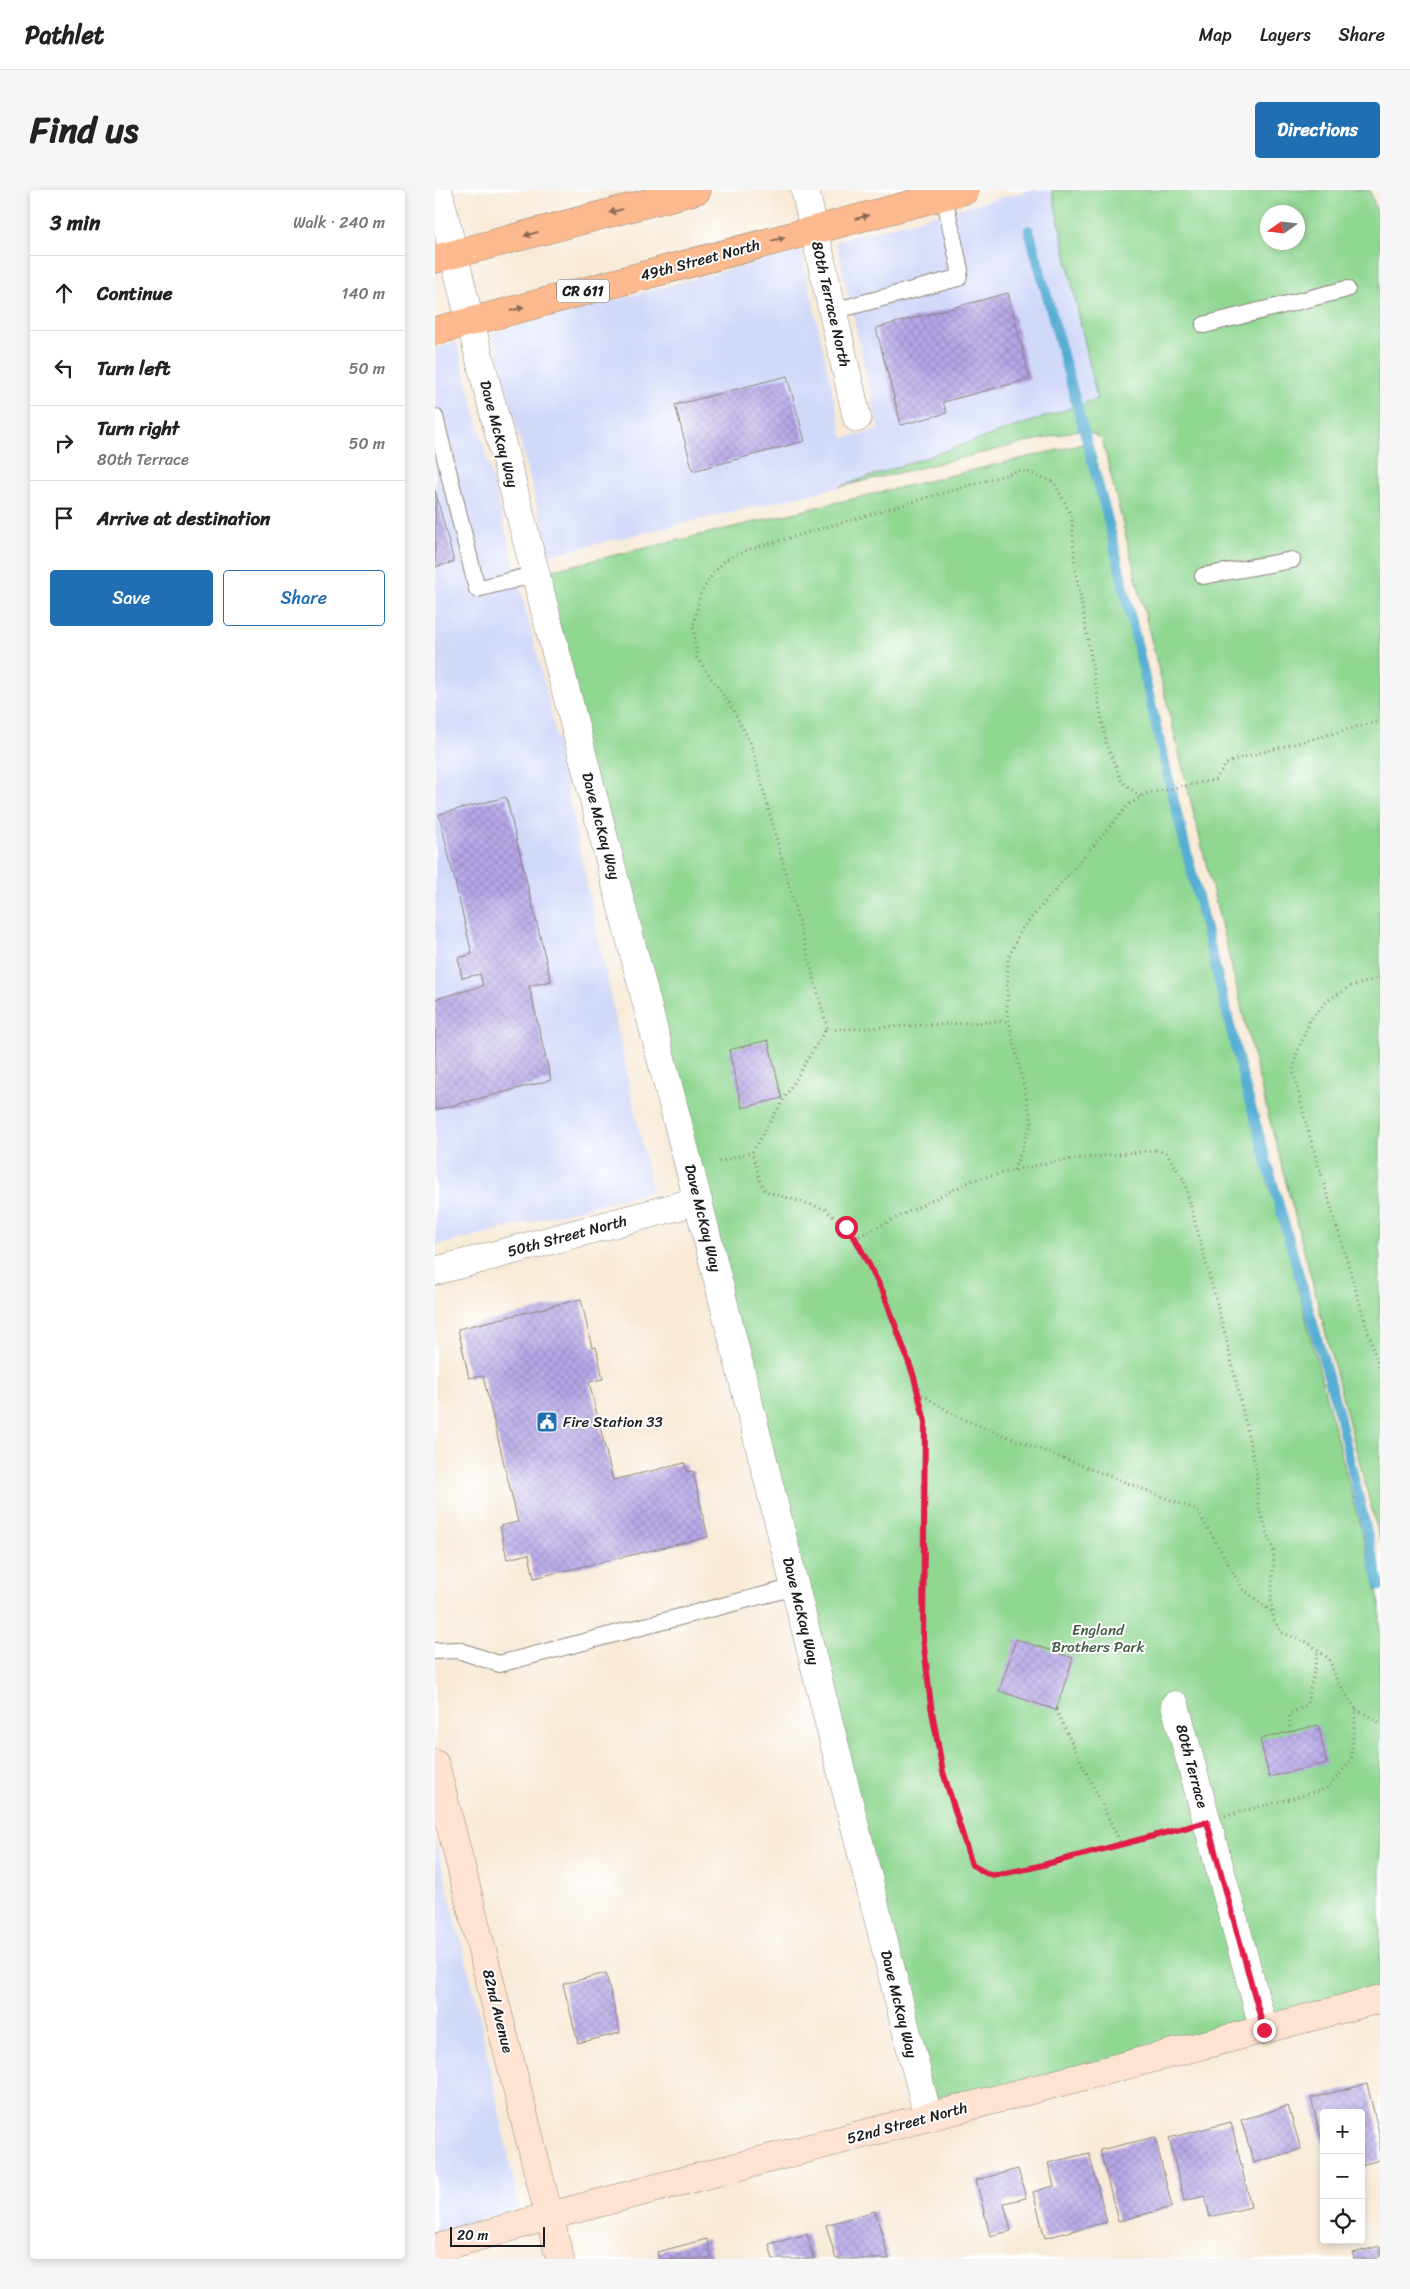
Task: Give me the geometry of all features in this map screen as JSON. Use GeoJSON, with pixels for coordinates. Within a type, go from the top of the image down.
{"type":"FeatureCollection","features":[{"type":"Feature","properties":{"kind":"main road"},"geometry":{"type":"LineString","coordinates":[[444,257],[697,190]]}},
{"type":"Feature","properties":{"kind":"main road","name":"49th Street North"},"geometry":{"type":"LineString","coordinates":[[435,331],[955,193]]}},
{"type":"Feature","properties":{"kind":"street","name":"Dave McKay Way"},"geometry":{"type":"LineString","coordinates":[[438,190],[444,257],[470,322],[699,1201],[927,2118]]}},
{"type":"Feature","properties":{"kind":"street","name":"80th Terrace North"},"geometry":{"type":"LineString","coordinates":[[805,190],[857,418]]}},
{"type":"Feature","properties":{"kind":"street","name":"50th Street North"},"geometry":{"type":"LineString","coordinates":[[436,1266],[699,1201]]}},
{"type":"Feature","properties":{"kind":"street","name":"80th Terrace"},"geometry":{"type":"LineString","coordinates":[[1175,1705],[1264,2030]]}},
{"type":"Feature","properties":{"kind":"street","name":"82nd Avenue"},"geometry":{"type":"LineString","coordinates":[[435,1764],[560,2259]]}},
{"type":"Feature","properties":{"kind":"street","name":"52nd Street North"},"geometry":{"type":"LineString","coordinates":[[435,2249],[549,2216],[1380,1999]]}},
{"type":"Feature","properties":{"kind":"lane"},"geometry":{"type":"LineString","coordinates":[[833,311],[958,278],[960,270],[955,193]]}},
{"type":"Feature","properties":{"kind":"lane"},"geometry":{"type":"LineString","coordinates":[[1204,326],[1347,289]]}},
{"type":"Feature","properties":{"kind":"lane"},"geometry":{"type":"LineString","coordinates":[[435,417],[477,589],[535,574]]}},
{"type":"Feature","properties":{"kind":"lane"},"geometry":{"type":"LineString","coordinates":[[1203,576],[1292,560]]}},
{"type":"Feature","properties":{"kind":"lane"},"geometry":{"type":"LineString","coordinates":[[435,1652],[458,1650],[499,1664],[795,1587]]}},
{"type":"Feature","properties":{"kind":"path"},"geometry":{"type":"LineString","coordinates":[[711,1164],[752,1152],[827,1026],[751,744],[731,706],[697,658],[693,628],[700,595],[712,575],[725,560],[748,550],[1021,470],[1054,482],[1072,517],[1075,567],[1107,743],[1122,782],[1141,797]]}},
{"type":"Feature","properties":{"kind":"path"},"geometry":{"type":"LineString","coordinates":[[1013,1171],[1032,1122],[1007,1013],[1009,960],[1020,931],[1129,804],[1141,797],[1148,793],[1215,780],[1226,764],[1237,759],[1380,721]]}},
{"type":"Feature","properties":{"kind":"path"},"geometry":{"type":"LineString","coordinates":[[1380,978],[1349,987],[1327,1001],[1310,1020],[1297,1053],[1293,1072],[1305,1120],[1380,1370]]}},
{"type":"Feature","properties":{"kind":"path"},"geometry":{"type":"LineString","coordinates":[[825,1030],[1009,1021]]}},
{"type":"Feature","properties":{"kind":"path"},"geometry":{"type":"LineString","coordinates":[[855,1238],[973,1180],[1057,1161],[1156,1150],[1166,1153],[1184,1180],[1226,1338],[1256,1469],[1257,1505],[1274,1552],[1271,1602],[1274,1620],[1281,1632],[1309,1643],[1329,1658],[1337,1681],[1356,1709],[1380,1723]]}},
{"type":"Feature","properties":{"kind":"path"},"geometry":{"type":"LineString","coordinates":[[752,1152],[760,1181],[765,1191],[825,1209],[846,1227],[855,1238],[884,1294],[918,1392],[925,1422],[923,1638],[928,1687],[943,1772],[972,1865],[986,1873],[995,1875],[1031,1868],[1207,1822],[1256,1806],[1326,1789],[1351,1761],[1356,1709]]}},
{"type":"Feature","properties":{"kind":"path"},"geometry":{"type":"LineString","coordinates":[[918,1392],[956,1416],[977,1425],[1197,1510],[1243,1589],[1273,1612]]}},
{"type":"Feature","properties":{"kind":"path"},"geometry":{"type":"LineString","coordinates":[[1290,1732],[1289,1714],[1307,1705],[1318,1650]]}},
{"type":"Feature","properties":{"kind":"path"},"geometry":{"type":"LineString","coordinates":[[1056,1710],[1121,1844]]}},
{"type":"Feature","properties":{"kind":"shaded area"},"geometry":{"type":"Polygon","coordinates":[[[1031,190],[1052,190],[1097,399],[839,487],[550,555],[492,333],[801,250],[843,438],[879,430],[836,241],[1031,190]]]}},
{"type":"Feature","properties":{"kind":"shaded area"},"geometry":{"type":"Polygon","coordinates":[[[457,342],[545,685],[652,1191],[435,1246],[435,348],[457,342]]]}},
{"type":"Feature","properties":{"kind":"shaded area"},"geometry":{"type":"Polygon","coordinates":[[[435,1840],[477,2004],[519,2208],[435,2232],[435,1840]]]}},
{"type":"Feature","properties":{"kind":"green space"},"geometry":{"type":"Polygon","coordinates":[[[1052,190],[1370,190],[1380,223],[1380,1541],[1260,1083],[1102,439],[1083,429],[839,487],[1097,399],[1052,190]]]}},
{"type":"Feature","properties":{"kind":"green space","name":"England Brothers Park"},"geometry":{"type":"Polygon","coordinates":[[[1087,443],[1245,1086],[1380,1603],[1380,2000],[928,2117],[536,574],[1087,443]]]}},
{"type":"Feature","properties":{"kind":"building"},"geometry":{"type":"Polygon","coordinates":[[[1008,293],[1030,379],[943,402],[947,413],[901,425],[876,328],[1008,293]]]}},
{"type":"Feature","properties":{"kind":"building"},"geometry":{"type":"Polygon","coordinates":[[[787,376],[805,441],[693,471],[675,405],[787,376]]]}},
{"type":"Feature","properties":{"kind":"building"},"geometry":{"type":"Polygon","coordinates":[[[435,490],[454,562],[435,567],[435,490]]]}},
{"type":"Feature","properties":{"kind":"building"},"geometry":{"type":"Polygon","coordinates":[[[506,797],[551,981],[529,986],[551,1080],[435,1110],[435,999],[483,986],[480,974],[462,978],[458,958],[472,954],[439,814],[506,797]]]}},
{"type":"Feature","properties":{"kind":"building"},"geometry":{"type":"Polygon","coordinates":[[[768,1040],[782,1098],[742,1108],[729,1050],[768,1040]]]}},
{"type":"Feature","properties":{"kind":"building","name":"Fire Station 33"},"geometry":{"type":"Polygon","coordinates":[[[581,1299],[592,1348],[596,1347],[603,1379],[589,1382],[613,1480],[685,1463],[687,1472],[693,1471],[708,1537],[534,1578],[529,1554],[507,1559],[500,1526],[518,1522],[483,1376],[469,1378],[458,1329],[581,1299]]]}},
{"type":"Feature","properties":{"kind":"building"},"geometry":{"type":"Polygon","coordinates":[[[1016,1639],[1073,1658],[1056,1710],[999,1691],[1016,1639]]]}},
{"type":"Feature","properties":{"kind":"building"},"geometry":{"type":"Polygon","coordinates":[[[1318,1725],[1327,1763],[1269,1777],[1260,1739],[1318,1725]]]}},
{"type":"Feature","properties":{"kind":"building"},"geometry":{"type":"Polygon","coordinates":[[[606,1973],[620,2033],[578,2043],[563,1984],[606,1973]]]}},
{"type":"Feature","properties":{"kind":"building"},"geometry":{"type":"Polygon","coordinates":[[[1367,2084],[1380,2137],[1380,2160],[1365,2164],[1365,2109],[1320,2109],[1320,2134],[1311,2098],[1367,2084]]]}},
{"type":"Feature","properties":{"kind":"building"},"geometry":{"type":"Polygon","coordinates":[[[1288,2106],[1301,2149],[1254,2163],[1241,2120],[1288,2106]]]}},
{"type":"Feature","properties":{"kind":"building"},"geometry":{"type":"Polygon","coordinates":[[[1231,2122],[1251,2207],[1210,2217],[1205,2196],[1184,2201],[1169,2138],[1231,2122]]]}},
{"type":"Feature","properties":{"kind":"building"},"geometry":{"type":"Polygon","coordinates":[[[1155,2137],[1172,2207],[1118,2221],[1100,2150],[1155,2137]]]}},
{"type":"Feature","properties":{"kind":"building"},"geometry":{"type":"Polygon","coordinates":[[[1089,2153],[1107,2222],[1045,2238],[1033,2192],[1054,2186],[1048,2163],[1089,2153]]]}},
{"type":"Feature","properties":{"kind":"building"},"geometry":{"type":"Polygon","coordinates":[[[1018,2169],[1026,2198],[1004,2203],[1011,2231],[990,2236],[976,2180],[1018,2169]]]}},
{"type":"Feature","properties":{"kind":"building"},"geometry":{"type":"Polygon","coordinates":[[[875,2211],[889,2259],[836,2259],[826,2225],[875,2211]]]}},
{"type":"Feature","properties":{"kind":"building"},"geometry":{"type":"Polygon","coordinates":[[[807,2234],[814,2259],[773,2259],[769,2244],[807,2234]]]}},
{"type":"Feature","properties":{"kind":"building"},"geometry":{"type":"Polygon","coordinates":[[[707,2239],[712,2259],[659,2259],[657,2252],[707,2239]]]}},
{"type":"Feature","properties":{"kind":"building"},"geometry":{"type":"Polygon","coordinates":[[[1380,2246],[1380,2259],[1354,2259],[1353,2253],[1380,2246]]]}},
{"type":"Feature","properties":{"kind":"waterway"},"geometry":{"type":"LineString","coordinates":[[1029,230],[1107,516],[1171,789],[1245,1086],[1338,1411],[1380,1586]]}},
{"type":"Feature","properties":{"kind":"place","name":"Fire Station 33"},"geometry":{"type":"Point","coordinates":[547,1422]}},
{"type":"Feature","properties":{"kind":"route"},"geometry":{"type":"LineString","coordinates":[[846,1227],[855,1238],[884,1294],[914,1377],[925,1422],[923,1638],[931,1706],[943,1772],[972,1865],[986,1873],[995,1875],[1031,1868],[1207,1822],[1264,2030]]}}]}
